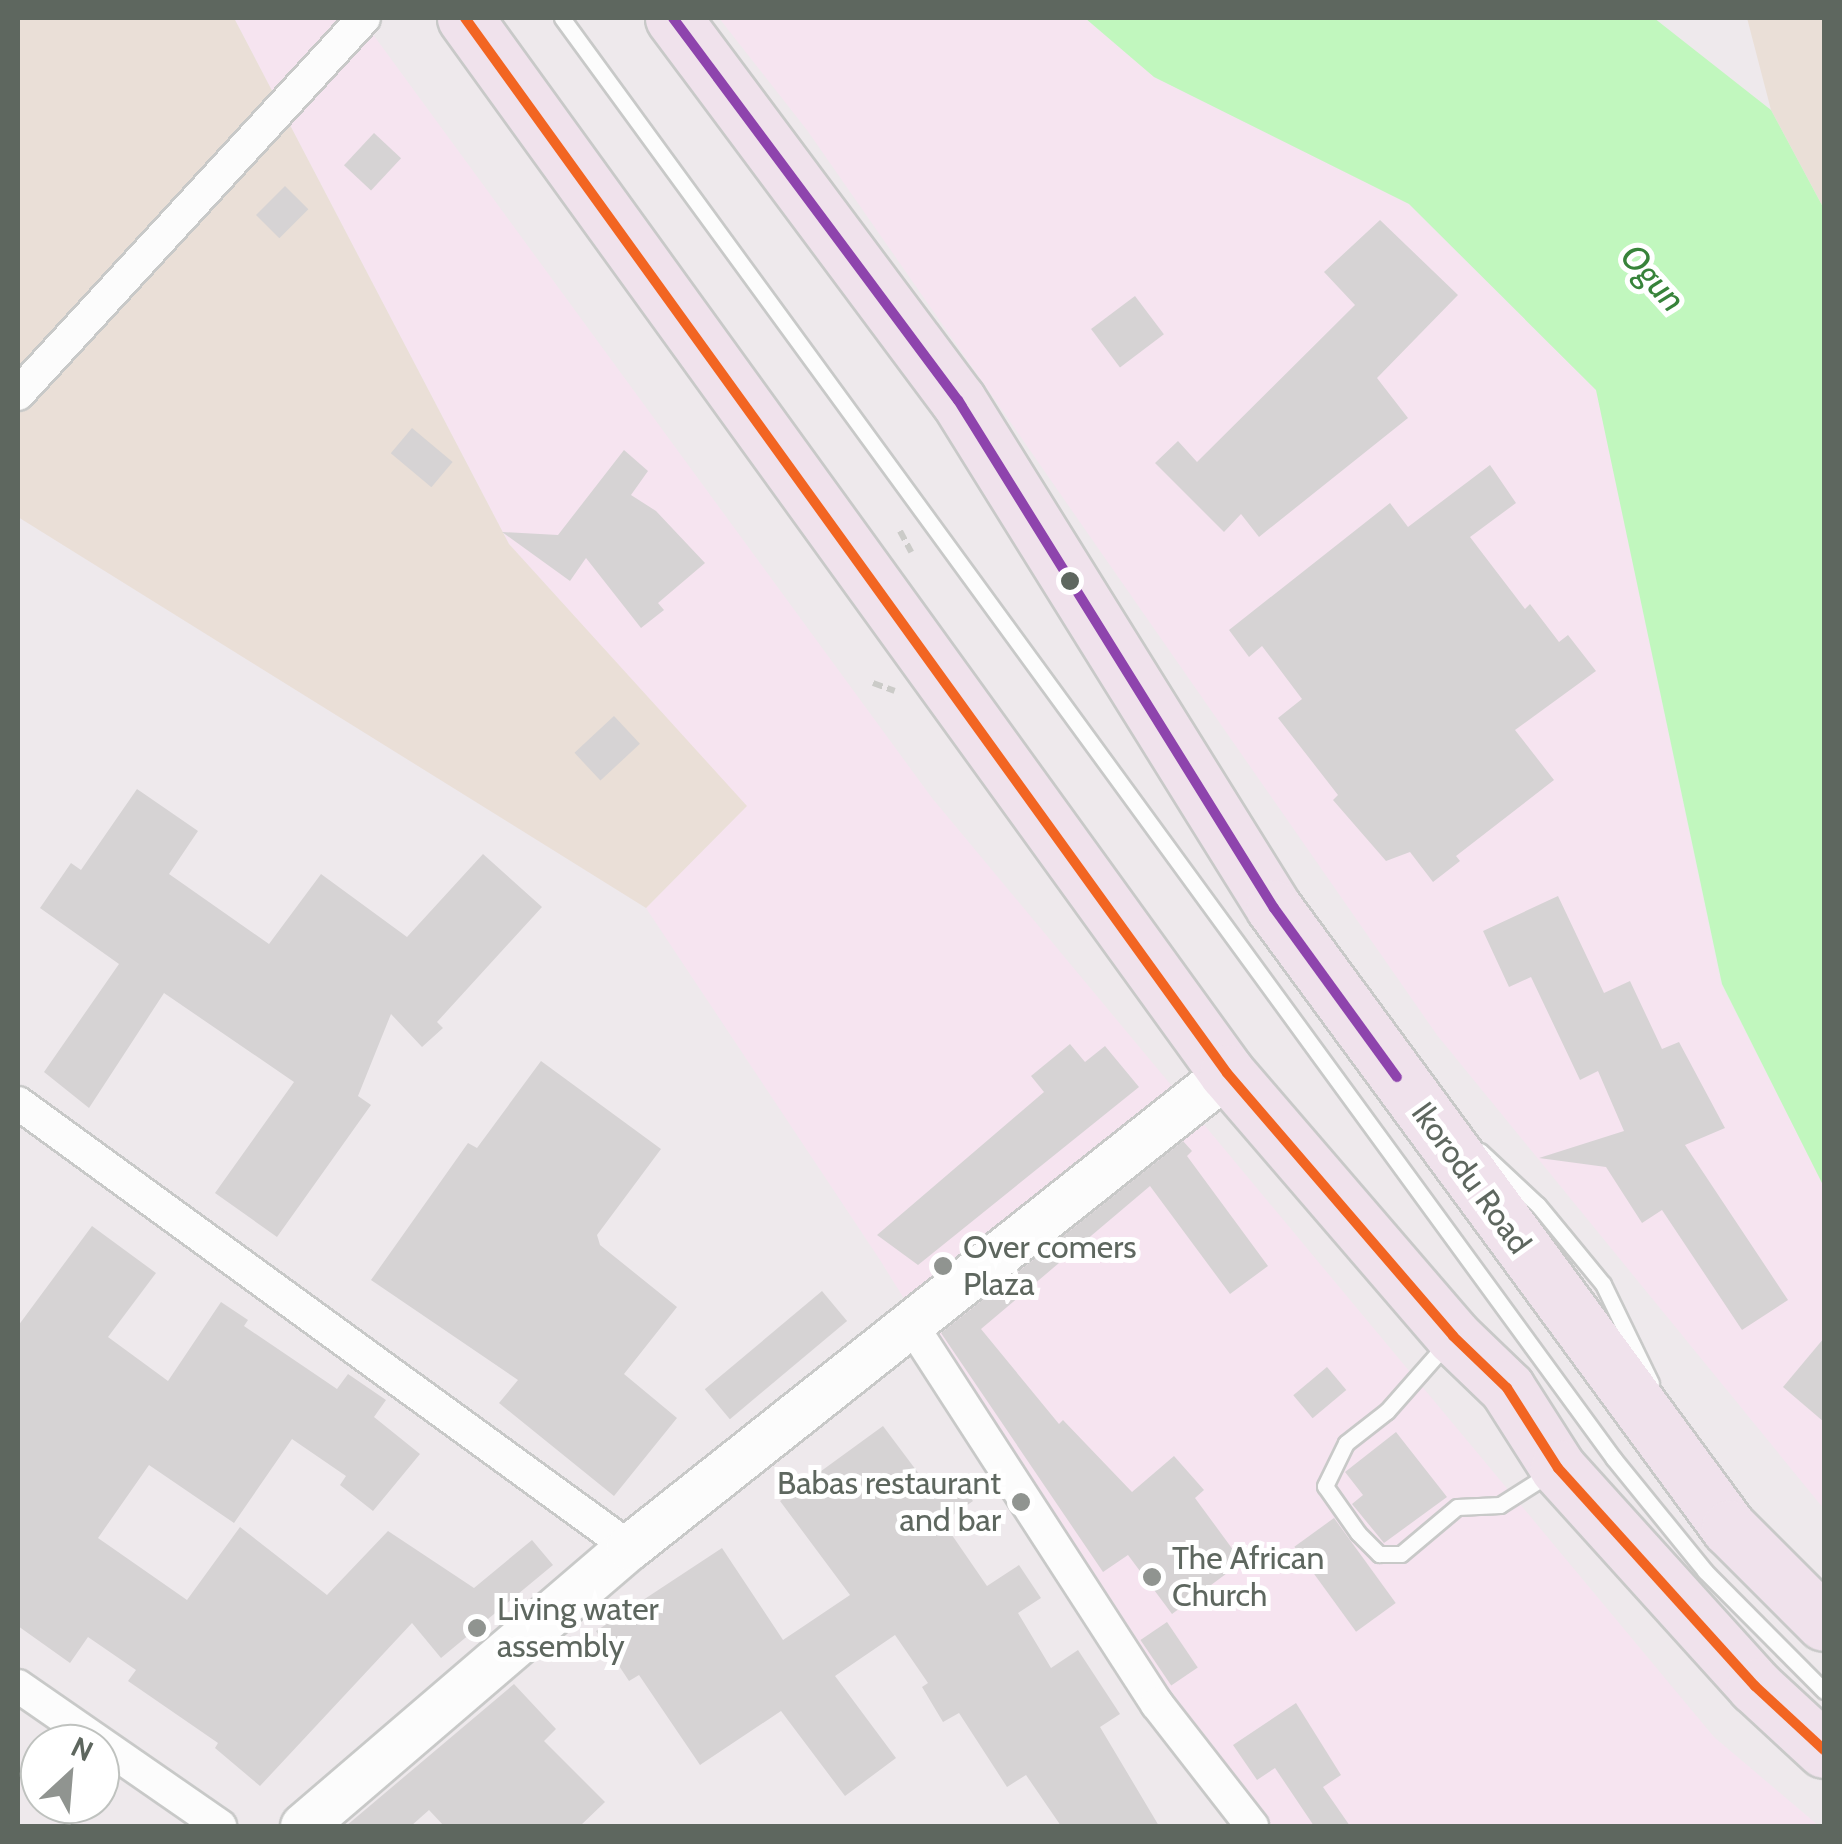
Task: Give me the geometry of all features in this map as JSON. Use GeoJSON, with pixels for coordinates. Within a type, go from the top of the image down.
{"type":"FeatureCollection","features":[{"type":"Feature","properties":{"kind":"highway"},"geometry":{"type":"LineString","coordinates":[[465,18],[1227,1073],[1453,1336],[1507,1388],[1558,1468],[1755,1686],[1824,1750]]}},
{"type":"Feature","properties":{"kind":"highway","name":"Ikorodu Road"},"geometry":{"type":"LineString","coordinates":[[673,18],[958,400],[1274,908],[1729,1528],[1824,1623]]}},
{"type":"Feature","properties":{"kind":"street"},"geometry":{"type":"LineString","coordinates":[[18,394],[364,18]]}},
{"type":"Feature","properties":{"kind":"street"},"geometry":{"type":"LineString","coordinates":[[303,1826],[628,1547],[1227,1073]]}},
{"type":"Feature","properties":{"kind":"street"},"geometry":{"type":"LineString","coordinates":[[18,1104],[628,1547]]}},
{"type":"Feature","properties":{"kind":"street"},"geometry":{"type":"LineString","coordinates":[[911,1324],[1156,1704],[1252,1826]]}},
{"type":"Feature","properties":{"kind":"street"},"geometry":{"type":"LineString","coordinates":[[18,1686],[220,1826]]}},
{"type":"Feature","properties":{"kind":"lane"},"geometry":{"type":"LineString","coordinates":[[562,18],[1614,1458],[1705,1571],[1824,1690]]}},
{"type":"Feature","properties":{"kind":"lane"},"geometry":{"type":"LineString","coordinates":[[1453,1336],[1387,1411],[1346,1443],[1326,1486],[1358,1533],[1379,1554],[1401,1554],[1457,1507],[1500,1505],[1558,1468]]}},
{"type":"Feature","properties":{"kind":"shaded area"},"geometry":{"type":"Polygon","coordinates":[[[18,18],[234,18],[509,544],[747,806],[646,908],[18,517],[18,18]]]}},
{"type":"Feature","properties":{"kind":"shaded area"},"geometry":{"type":"Polygon","coordinates":[[[234,18],[361,18],[932,798],[1714,1737],[1819,1826],[1256,1826],[1128,1660],[880,1260],[646,908],[746,806],[509,544],[234,18]]]}},
{"type":"Feature","properties":{"kind":"shaded area"},"geometry":{"type":"Polygon","coordinates":[[[719,18],[1085,18],[1154,77],[1409,204],[1596,390],[1721,984],[1824,1187],[1824,1509],[1437,1035],[807,130],[719,18]]]}},
{"type":"Feature","properties":{"kind":"shaded area"},"geometry":{"type":"Polygon","coordinates":[[[1747,18],[1824,18],[1824,209],[1771,110],[1747,18]]]}},
{"type":"Feature","properties":{"kind":"water","name":"Ogun"},"geometry":{"type":"Polygon","coordinates":[[[1085,18],[1654,18],[1771,110],[1824,209],[1824,1187],[1722,984],[1596,390],[1409,204],[1154,77],[1085,18]]]}},
{"type":"Feature","properties":{"kind":"building"},"geometry":{"type":"Polygon","coordinates":[[[374,133],[401,158],[371,190],[344,165],[374,133]]]}},
{"type":"Feature","properties":{"kind":"building"},"geometry":{"type":"Polygon","coordinates":[[[285,186],[308,209],[279,238],[256,215],[285,186]]]}},
{"type":"Feature","properties":{"kind":"building"},"geometry":{"type":"Polygon","coordinates":[[[1380,220],[1458,295],[1377,378],[1408,418],[1259,537],[1241,514],[1224,532],[1155,463],[1178,441],[1197,462],[1355,305],[1324,272],[1380,220]]]}},
{"type":"Feature","properties":{"kind":"building"},"geometry":{"type":"Polygon","coordinates":[[[1135,296],[1164,334],[1120,367],[1091,329],[1135,296]]]}},
{"type":"Feature","properties":{"kind":"building"},"geometry":{"type":"Polygon","coordinates":[[[412,428],[453,462],[431,487],[391,453],[412,428]]]}},
{"type":"Feature","properties":{"kind":"building"},"geometry":{"type":"Polygon","coordinates":[[[624,450],[648,471],[631,495],[656,511],[705,563],[658,603],[664,610],[641,628],[586,558],[570,581],[502,532],[558,535],[624,450]]]}},
{"type":"Feature","properties":{"kind":"building"},"geometry":{"type":"Polygon","coordinates":[[[1490,465],[1516,503],[1470,537],[1525,609],[1530,604],[1559,642],[1568,635],[1596,671],[1515,730],[1554,780],[1456,856],[1460,861],[1433,882],[1410,852],[1386,861],[1333,800],[1338,795],[1278,718],[1302,699],[1262,646],[1249,657],[1229,630],[1390,503],[1408,527],[1490,465]]]}},
{"type":"Feature","properties":{"kind":"building"},"geometry":{"type":"Polygon","coordinates":[[[614,716],[640,744],[600,781],[575,753],[614,716]]]}},
{"type":"Feature","properties":{"kind":"building"},"geometry":{"type":"Polygon","coordinates":[[[137,789],[198,831],[169,874],[269,944],[321,874],[407,937],[483,854],[542,907],[437,1022],[443,1028],[422,1047],[391,1014],[358,1096],[371,1105],[277,1237],[215,1193],[294,1082],[164,993],[89,1108],[44,1072],[119,964],[40,908],[71,863],[81,870],[137,789]]]}},
{"type":"Feature","properties":{"kind":"building"},"geometry":{"type":"Polygon","coordinates":[[[1558,896],[1604,993],[1630,981],[1662,1049],[1679,1042],[1725,1128],[1685,1145],[1788,1300],[1742,1330],[1662,1210],[1642,1223],[1606,1167],[1539,1158],[1624,1131],[1598,1071],[1580,1080],[1531,977],[1509,987],[1483,931],[1558,896]]]}},
{"type":"Feature","properties":{"kind":"building"},"geometry":{"type":"Polygon","coordinates":[[[1070,1044],[1085,1062],[1105,1046],[1139,1087],[918,1265],[877,1235],[1044,1092],[1031,1076],[1070,1044]]]}},
{"type":"Feature","properties":{"kind":"building"},"geometry":{"type":"Polygon","coordinates":[[[541,1061],[661,1149],[597,1235],[600,1245],[677,1307],[624,1374],[677,1418],[614,1496],[499,1403],[518,1380],[371,1280],[468,1143],[477,1148],[541,1061]]]}},
{"type":"Feature","properties":{"kind":"building"},"geometry":{"type":"Polygon","coordinates":[[[1183,1141],[1192,1151],[1187,1156],[1268,1266],[1230,1294],[1150,1186],[981,1329],[1059,1424],[1063,1420],[1132,1492],[1174,1456],[1204,1490],[1195,1498],[1242,1562],[1172,1614],[1128,1555],[1103,1572],[941,1333],[1183,1141]]]}},
{"type":"Feature","properties":{"kind":"building"},"geometry":{"type":"Polygon","coordinates":[[[92,1226],[156,1273],[108,1337],[168,1381],[221,1302],[248,1320],[244,1326],[337,1389],[348,1374],[386,1400],[374,1417],[420,1454],[373,1511],[340,1485],[346,1476],[292,1439],[234,1523],[149,1465],[98,1538],[187,1600],[240,1527],[327,1595],[388,1531],[474,1588],[532,1540],[553,1565],[441,1658],[412,1623],[260,1786],[215,1748],[218,1743],[128,1681],[136,1670],[88,1637],[70,1663],[18,1626],[18,1326],[92,1226]]]}},
{"type":"Feature","properties":{"kind":"building"},"geometry":{"type":"Polygon","coordinates":[[[822,1291],[847,1321],[730,1419],[705,1389],[822,1291]]]}},
{"type":"Feature","properties":{"kind":"building"},"geometry":{"type":"Polygon","coordinates":[[[1824,1338],[1824,1422],[1783,1387],[1824,1338]]]}},
{"type":"Feature","properties":{"kind":"building"},"geometry":{"type":"Polygon","coordinates":[[[1327,1367],[1346,1390],[1313,1418],[1293,1395],[1327,1367]]]}},
{"type":"Feature","properties":{"kind":"building"},"geometry":{"type":"Polygon","coordinates":[[[883,1426],[931,1490],[953,1474],[973,1501],[943,1522],[987,1586],[1019,1565],[1041,1598],[1018,1613],[1051,1668],[1078,1650],[1120,1714],[1100,1727],[1159,1826],[1061,1826],[1026,1775],[1007,1787],[959,1713],[943,1722],[922,1687],[928,1683],[895,1635],[835,1676],[896,1758],[845,1796],[781,1711],[700,1765],[639,1675],[629,1681],[596,1631],[722,1548],[783,1640],[850,1595],[780,1501],[883,1426]]]}},
{"type":"Feature","properties":{"kind":"building"},"geometry":{"type":"Polygon","coordinates":[[[1396,1432],[1447,1497],[1384,1543],[1352,1504],[1363,1495],[1345,1472],[1396,1432]]]}},
{"type":"Feature","properties":{"kind":"building"},"geometry":{"type":"Polygon","coordinates":[[[1334,1518],[1396,1603],[1356,1632],[1294,1547],[1334,1518]]]}},
{"type":"Feature","properties":{"kind":"building"},"geometry":{"type":"Polygon","coordinates":[[[1167,1622],[1198,1668],[1171,1685],[1140,1640],[1167,1622]]]}},
{"type":"Feature","properties":{"kind":"building"},"geometry":{"type":"Polygon","coordinates":[[[514,1684],[556,1729],[544,1741],[605,1802],[580,1826],[444,1826],[429,1810],[411,1826],[346,1826],[514,1684]]]}},
{"type":"Feature","properties":{"kind":"building"},"geometry":{"type":"Polygon","coordinates":[[[1296,1703],[1341,1775],[1323,1787],[1350,1826],[1314,1826],[1275,1768],[1257,1780],[1233,1745],[1296,1703]]]}},
{"type":"Feature","properties":{"kind":"transit line"},"geometry":{"type":"LineString","coordinates":[[465,18],[1227,1073],[1453,1336],[1507,1388],[1558,1468],[1755,1686],[1824,1750]]}},
{"type":"Feature","properties":{"kind":"transit line"},"geometry":{"type":"LineString","coordinates":[[673,18],[958,400],[1274,908],[1397,1077]]}},
{"type":"Feature","properties":{"kind":"place","name":"Over comers Plaza"},"geometry":{"type":"Point","coordinates":[943,1266]}},
{"type":"Feature","properties":{"kind":"place","name":"Babas restaurant and bar"},"geometry":{"type":"Point","coordinates":[1021,1502]}},
{"type":"Feature","properties":{"kind":"place","name":"The African Church"},"geometry":{"type":"Point","coordinates":[1152,1577]}},
{"type":"Feature","properties":{"kind":"place","name":"Living water assembly"},"geometry":{"type":"Point","coordinates":[477,1628]}}]}
